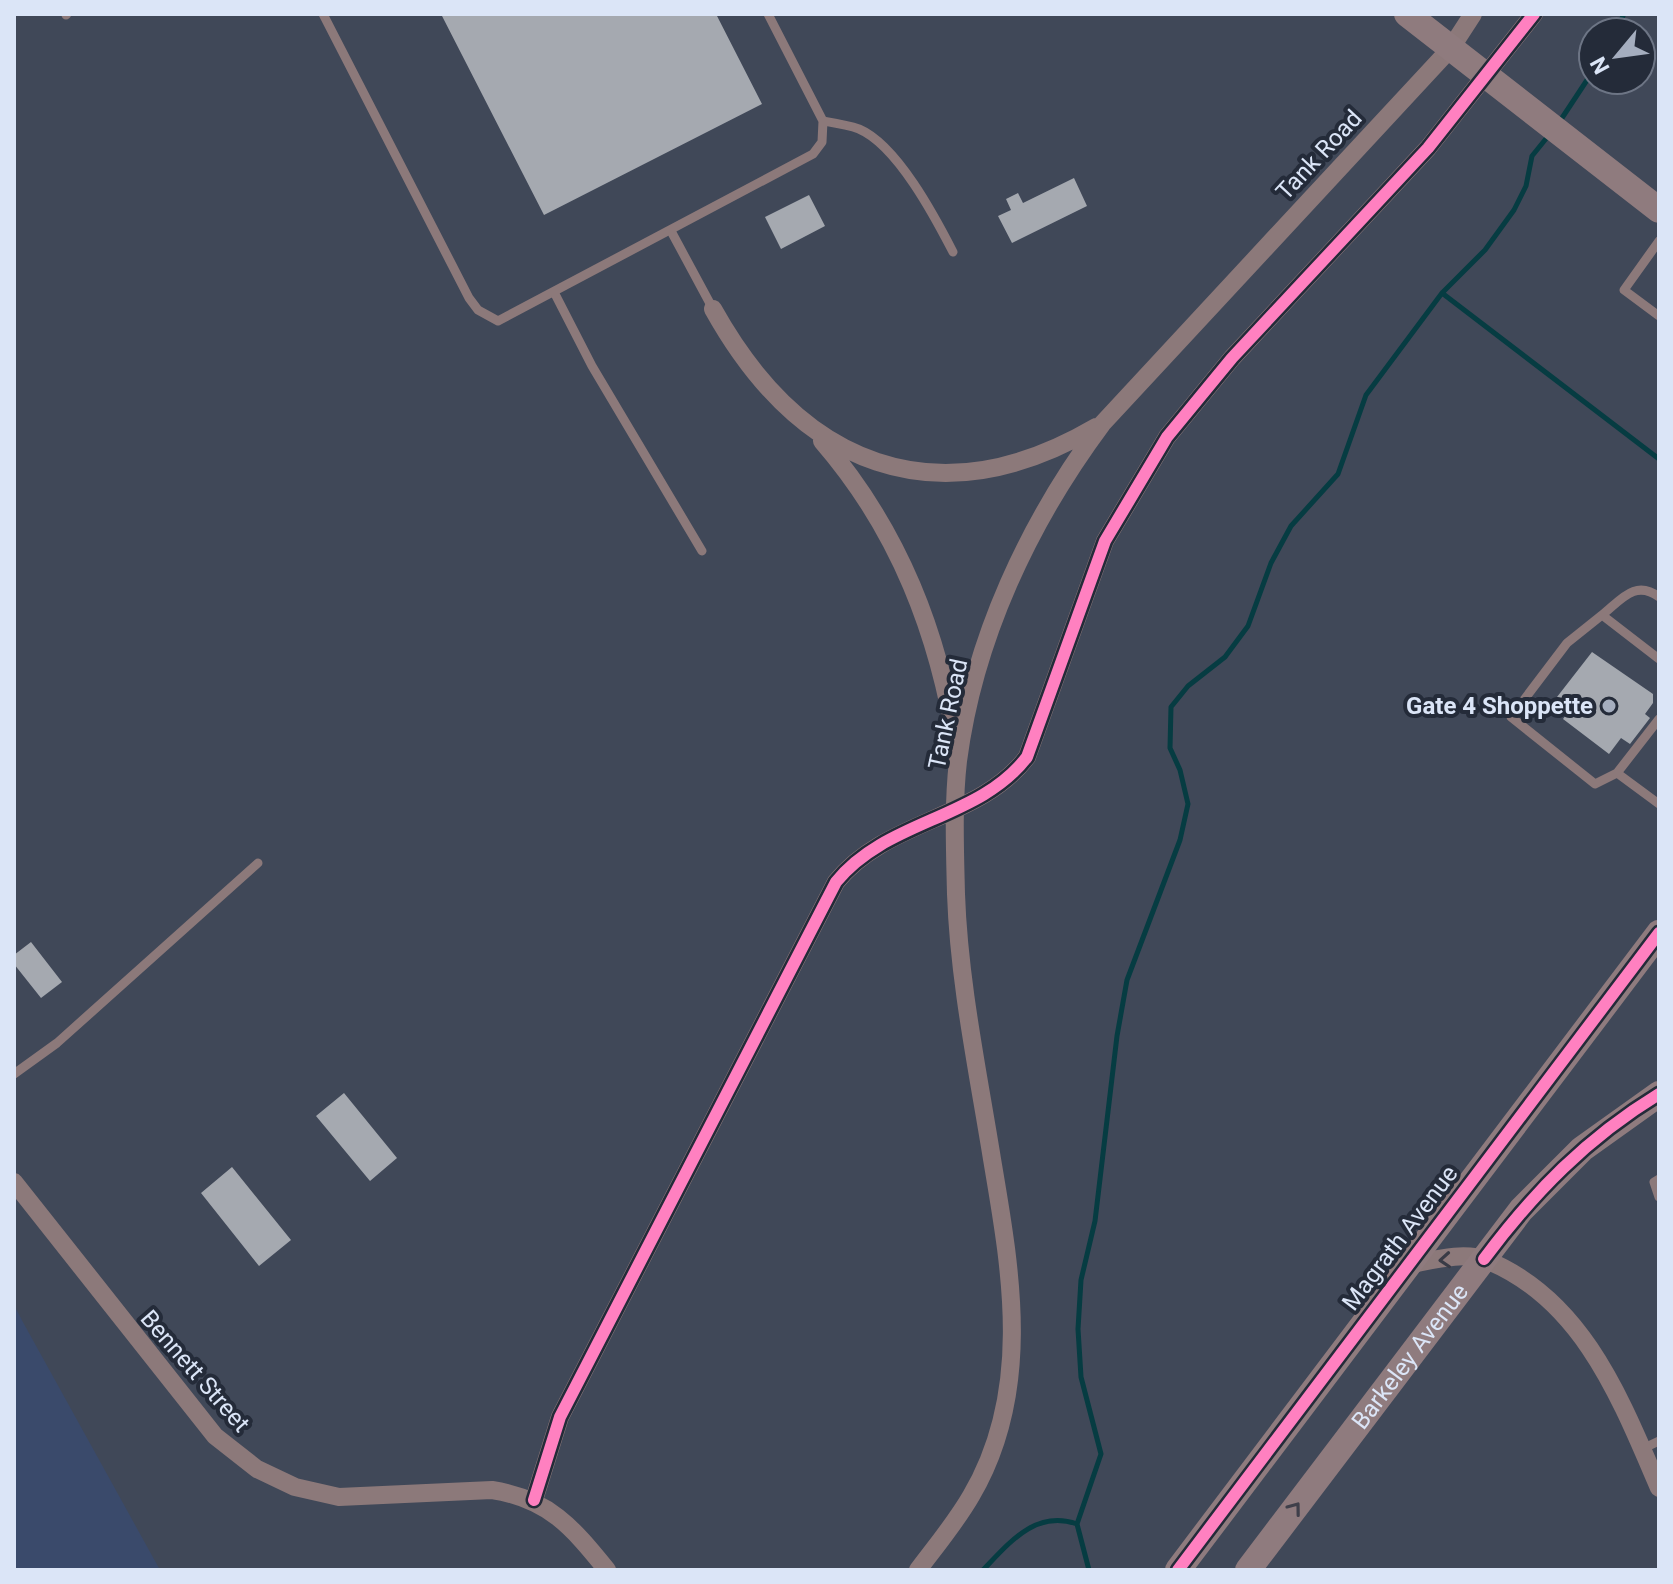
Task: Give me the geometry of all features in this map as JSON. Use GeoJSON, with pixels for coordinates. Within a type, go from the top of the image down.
{"type":"FeatureCollection","features":[{"type":"Feature","properties":{"kind":"main road"},"geometry":{"type":"LineString","coordinates":[[1407,14],[1659,210]]}},
{"type":"Feature","properties":{"kind":"main road","name":"Magrath Avenue"},"geometry":{"type":"LineString","coordinates":[[1178,1570],[1659,933]]}},
{"type":"Feature","properties":{"kind":"main road","name":"Barkeley Avenue"},"geometry":{"type":"LineString","coordinates":[[1248,1570],[1521,1210],[1557,1170],[1605,1130],[1659,1094]]}},
{"type":"Feature","properties":{"kind":"street","name":"Tank Road"},"geometry":{"type":"LineString","coordinates":[[918,1570],[972,1495],[985,1463],[1009,1380],[1014,1322],[1009,1256],[966,989],[956,897],[958,761],[972,692],[1000,604],[1039,521],[1102,424],[1451,48],[1473,14]]}},
{"type":"Feature","properties":{"kind":"street"},"geometry":{"type":"LineString","coordinates":[[534,1500],[560,1417],[836,882],[852,862],[875,845],[992,792],[1012,777],[1027,757],[1105,541],[1167,437],[1232,358],[1428,148],[1488,77],[1534,14]]}},
{"type":"Feature","properties":{"kind":"street"},"geometry":{"type":"LineString","coordinates":[[713,309],[751,370],[812,430],[863,493],[913,584],[936,646],[958,761]]}},
{"type":"Feature","properties":{"kind":"street"},"geometry":{"type":"LineString","coordinates":[[812,430],[833,443],[886,464],[943,473],[994,470],[1019,463],[1071,442],[1102,424]]}},
{"type":"Feature","properties":{"kind":"street","name":"Bennett Street"},"geometry":{"type":"LineString","coordinates":[[14,1182],[215,1436],[257,1469],[295,1487],[339,1497],[492,1490],[534,1500],[560,1517],[607,1570]]}},
{"type":"Feature","properties":{"kind":"street"},"geometry":{"type":"LineString","coordinates":[[1407,1265],[1444,1258],[1484,1259],[1543,1295],[1584,1338],[1613,1382],[1650,1445],[1659,1488]]}},
{"type":"Feature","properties":{"kind":"lane"},"geometry":{"type":"LineString","coordinates":[[323,14],[478,310],[498,321],[813,154],[822,142],[823,121],[768,14]]}},
{"type":"Feature","properties":{"kind":"lane"},"geometry":{"type":"LineString","coordinates":[[823,121],[862,130],[881,146],[925,200],[953,252]]}},
{"type":"Feature","properties":{"kind":"lane"},"geometry":{"type":"LineString","coordinates":[[671,231],[713,309]]}},
{"type":"Feature","properties":{"kind":"lane"},"geometry":{"type":"LineString","coordinates":[[1659,241],[1624,290],[1659,316]]}},
{"type":"Feature","properties":{"kind":"lane"},"geometry":{"type":"LineString","coordinates":[[554,292],[592,366],[702,551]]}},
{"type":"Feature","properties":{"kind":"lane"},"geometry":{"type":"LineString","coordinates":[[1659,597],[1648,588],[1640,589],[1567,643],[1511,717],[1595,784],[1617,773],[1659,719]]}},
{"type":"Feature","properties":{"kind":"lane"},"geometry":{"type":"LineString","coordinates":[[1602,615],[1659,659]]}},
{"type":"Feature","properties":{"kind":"lane"},"geometry":{"type":"LineString","coordinates":[[1617,773],[1659,804]]}},
{"type":"Feature","properties":{"kind":"lane"},"geometry":{"type":"LineString","coordinates":[[14,1074],[57,1043],[258,863]]}},
{"type":"Feature","properties":{"kind":"lane"},"geometry":{"type":"LineString","coordinates":[[1659,1179],[1654,1182],[1659,1197]]}},
{"type":"Feature","properties":{"kind":"shaded area"},"geometry":{"type":"Polygon","coordinates":[[[14,1305],[24,1324],[160,1570],[14,1570],[14,1305]]]}},
{"type":"Feature","properties":{"kind":"building"},"geometry":{"type":"Polygon","coordinates":[[[441,14],[716,14],[762,104],[544,215],[441,14]]]}},
{"type":"Feature","properties":{"kind":"building"},"geometry":{"type":"Polygon","coordinates":[[[1074,178],[1087,206],[1012,243],[998,216],[1011,210],[1006,199],[1018,193],[1023,203],[1074,178]]]}},
{"type":"Feature","properties":{"kind":"building"},"geometry":{"type":"Polygon","coordinates":[[[809,195],[825,226],[781,249],[765,217],[809,195]]]}},
{"type":"Feature","properties":{"kind":"building","name":"Gate 4 Shoppette"},"geometry":{"type":"Polygon","coordinates":[[[1592,652],[1653,694],[1653,703],[1645,714],[1650,718],[1630,744],[1621,738],[1609,754],[1563,719],[1571,708],[1557,697],[1592,652]]]}},
{"type":"Feature","properties":{"kind":"building"},"geometry":{"type":"Polygon","coordinates":[[[31,942],[62,982],[41,998],[14,964],[14,955],[31,942]]]}},
{"type":"Feature","properties":{"kind":"building"},"geometry":{"type":"Polygon","coordinates":[[[344,1093],[397,1158],[370,1181],[316,1116],[344,1093]]]}},
{"type":"Feature","properties":{"kind":"building"},"geometry":{"type":"Polygon","coordinates":[[[232,1167],[291,1240],[259,1266],[201,1193],[232,1167]]]}},
{"type":"Feature","properties":{"kind":"waterway"},"geometry":{"type":"LineString","coordinates":[[1560,121],[1577,95]]}},
{"type":"Feature","properties":{"kind":"waterway"},"geometry":{"type":"LineString","coordinates":[[1089,1570],[1077,1524],[1101,1454],[1081,1377],[1078,1329],[1081,1280],[1095,1221],[1117,1036],[1127,980],[1180,840],[1188,804],[1180,770],[1170,748],[1171,707],[1188,686],[1225,657],[1248,626],[1271,563],[1291,526],[1338,474],[1366,395],[1442,293],[1485,250],[1514,210],[1526,186],[1532,156],[1549,135]]}},
{"type":"Feature","properties":{"kind":"waterway"},"geometry":{"type":"LineString","coordinates":[[1442,293],[1659,459]]}},
{"type":"Feature","properties":{"kind":"waterway"},"geometry":{"type":"LineString","coordinates":[[983,1570],[1013,1540],[1036,1525],[1049,1521],[1077,1524]]}},
{"type":"Feature","properties":{"kind":"cycle path"},"geometry":{"type":"LineString","coordinates":[[534,1500],[560,1417],[836,882],[857,861],[881,845],[984,794],[1007,778],[1027,757],[1105,541],[1167,437],[1232,358],[1428,148],[1534,14]]}},
{"type":"Feature","properties":{"kind":"cycle path"},"geometry":{"type":"LineString","coordinates":[[1178,1570],[1659,933]]}},
{"type":"Feature","properties":{"kind":"cycle path"},"geometry":{"type":"LineString","coordinates":[[1484,1259],[1522,1211],[1563,1168],[1608,1129],[1659,1094]]}},
{"type":"Feature","properties":{"kind":"place","name":"Gate 4 Shoppette"},"geometry":{"type":"Point","coordinates":[1609,706]}}]}
